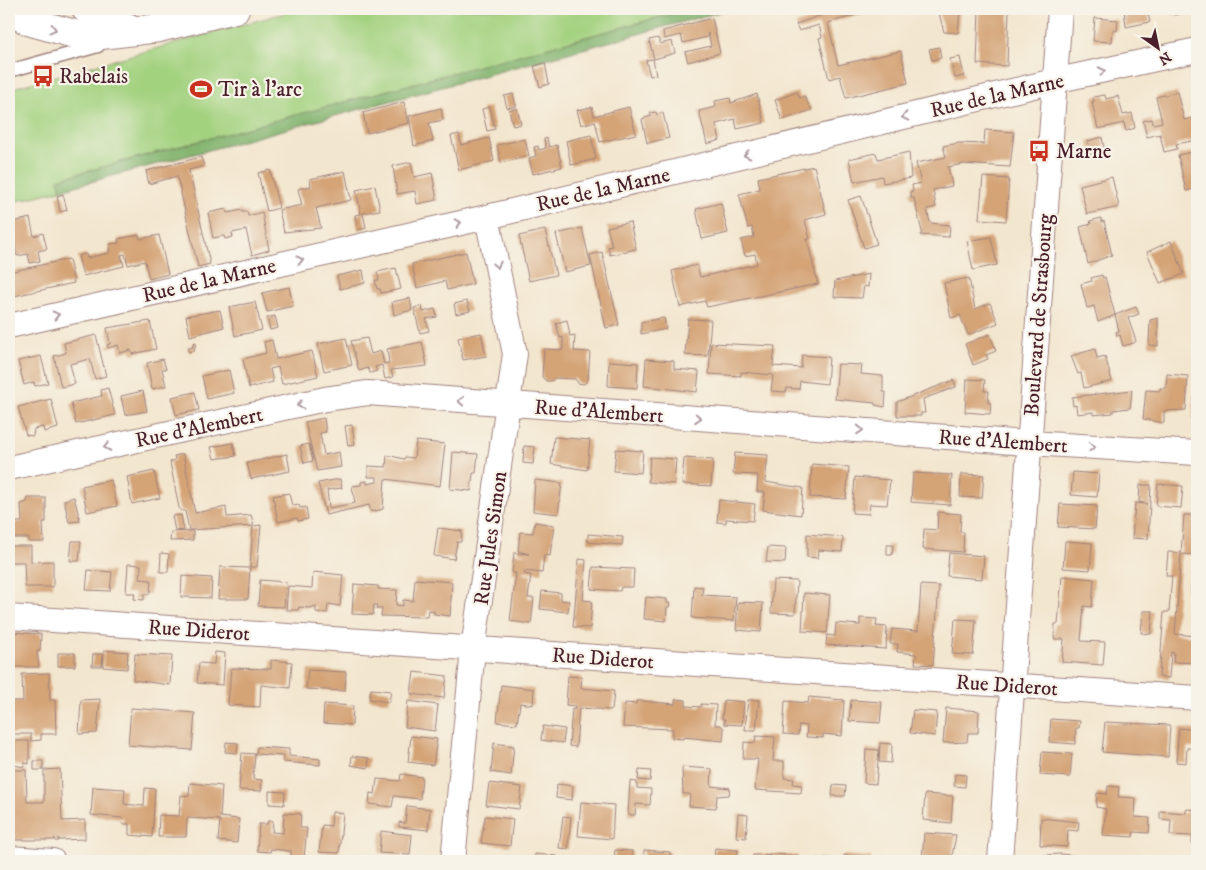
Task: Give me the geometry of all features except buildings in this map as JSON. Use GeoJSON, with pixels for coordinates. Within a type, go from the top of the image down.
{"type":"FeatureCollection","features":[{"type":"Feature","properties":{"kind":"street"},"geometry":{"type":"LineString","coordinates":[[86,9],[147,29]]}},
{"type":"Feature","properties":{"kind":"street"},"geometry":{"type":"LineString","coordinates":[[9,10],[28,21],[85,37],[147,29],[235,9]]}},
{"type":"Feature","properties":{"kind":"street","name":"Boulevard de Strasbourg"},"geometry":{"type":"LineString","coordinates":[[1000,861],[1060,9]]}},
{"type":"Feature","properties":{"kind":"street","name":"Rue de la Marne"},"geometry":{"type":"LineString","coordinates":[[9,326],[487,217],[1054,81],[1197,50]]}},
{"type":"Feature","properties":{"kind":"street","name":"Rue Jules Simon"},"geometry":{"type":"LineString","coordinates":[[453,861],[473,649],[510,404],[515,354],[487,217]]}},
{"type":"Feature","properties":{"kind":"street","name":"Rue d'Alembert"},"geometry":{"type":"LineString","coordinates":[[9,468],[325,399],[368,393],[1029,443],[1197,453]]}},
{"type":"Feature","properties":{"kind":"street","name":"Rue Diderot"},"geometry":{"type":"LineString","coordinates":[[9,617],[1197,698]]}},
{"type":"Feature","properties":{"kind":"street"},"geometry":{"type":"LineString","coordinates":[[9,858],[53,861]]}},
{"type":"Feature","properties":{"kind":"lane"},"geometry":{"type":"LineString","coordinates":[[9,71],[147,29]]}},
{"type":"Feature","properties":{"kind":"green space"},"geometry":{"type":"Polygon","coordinates":[[[299,9],[690,9],[59,179],[61,190],[9,203],[9,89],[299,9]]]}},
{"type":"Feature","properties":{"kind":"green space"},"geometry":{"type":"Polygon","coordinates":[[[690,9],[731,9],[61,190],[58,179],[690,9]]]}},
{"type":"Feature","properties":{"kind":"place","name":"Rabelais"},"geometry":{"type":"Point","coordinates":[43,76]}},
{"type":"Feature","properties":{"kind":"place","name":"Tir à l'arc"},"geometry":{"type":"Point","coordinates":[201,89]}},
{"type":"Feature","properties":{"kind":"place","name":"Marne"},"geometry":{"type":"Point","coordinates":[1039,151]}}]}
